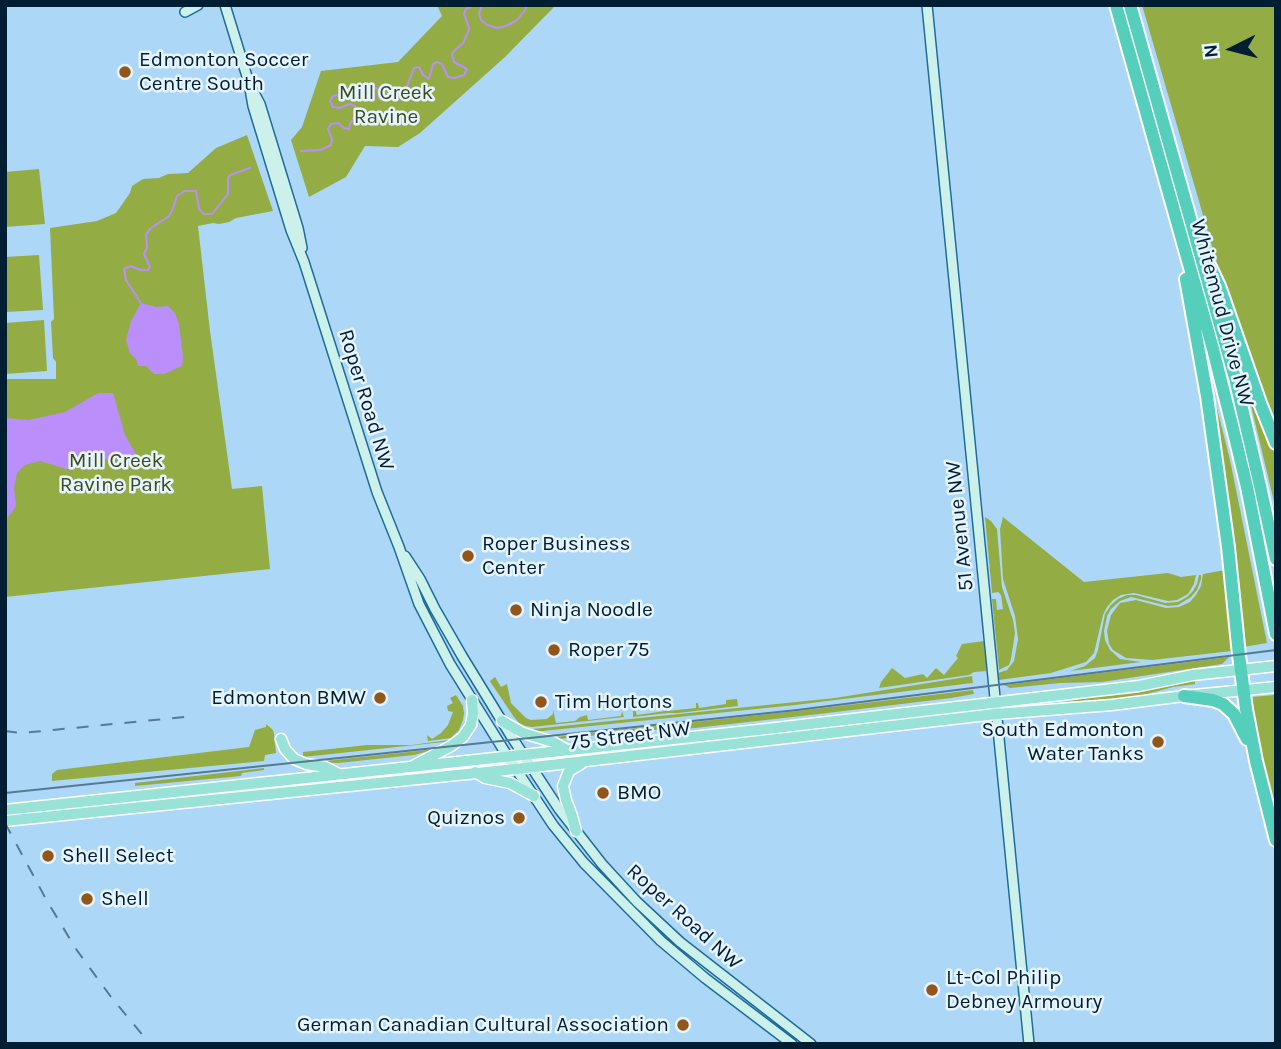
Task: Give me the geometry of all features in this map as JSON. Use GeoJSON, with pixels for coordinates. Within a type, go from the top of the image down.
{"type":"FeatureCollection","features":[{"type":"Feature","properties":{"kind":"highway","name":"Whitemud Drive NW"},"geometry":{"type":"LineString","coordinates":[[1116,5],[1237,389],[1276,559]]}},
{"type":"Feature","properties":{"kind":"highway","name":"Whitemud Drive NW"},"geometry":{"type":"LineString","coordinates":[[1130,5],[1244,474],[1276,634]]}},
{"type":"Feature","properties":{"kind":"highway"},"geometry":{"type":"LineString","coordinates":[[1186,232],[1219,286],[1276,443]]}},
{"type":"Feature","properties":{"kind":"highway"},"geometry":{"type":"LineString","coordinates":[[1186,232],[1189,298],[1209,409],[1241,670],[1256,761],[1276,840]]}},
{"type":"Feature","properties":{"kind":"highway"},"geometry":{"type":"LineString","coordinates":[[1184,696],[1213,700],[1229,708],[1246,736],[1256,761]]}},
{"type":"Feature","properties":{"kind":"main road"},"geometry":{"type":"LineString","coordinates":[[185,12],[198,5]]}},
{"type":"Feature","properties":{"kind":"main road","name":"Roper Road NW"},"geometry":{"type":"LineString","coordinates":[[225,5],[291,230],[304,262],[379,499],[419,604],[450,664],[553,825],[612,894],[697,972],[792,1044]]}},
{"type":"Feature","properties":{"kind":"main road","name":"51 Avenue NW"},"geometry":{"type":"LineString","coordinates":[[927,5],[1029,1044]]}},
{"type":"Feature","properties":{"kind":"main road","name":"Roper Road NW"},"geometry":{"type":"LineString","coordinates":[[399,547],[524,755],[576,831],[620,885],[669,932],[723,977],[811,1044]]}},
{"type":"Feature","properties":{"kind":"main road","name":"75 Street NW"},"geometry":{"type":"LineString","coordinates":[[5,810],[829,722],[1128,687],[1193,675],[1276,666]]}},
{"type":"Feature","properties":{"kind":"main road","name":"75 Street NW"},"geometry":{"type":"LineString","coordinates":[[5,821],[516,769],[996,714],[1112,705],[1276,687]]}},
{"type":"Feature","properties":{"kind":"main road"},"geometry":{"type":"LineString","coordinates":[[410,767],[463,737],[471,725],[472,700]]}},
{"type":"Feature","properties":{"kind":"main road"},"geometry":{"type":"LineString","coordinates":[[502,721],[523,733],[568,750]]}},
{"type":"Feature","properties":{"kind":"main road"},"geometry":{"type":"LineString","coordinates":[[822,734],[829,722]]}},
{"type":"Feature","properties":{"kind":"main road"},"geometry":{"type":"LineString","coordinates":[[281,739],[294,759],[325,767],[339,775]]}},
{"type":"Feature","properties":{"kind":"main road"},"geometry":{"type":"LineString","coordinates":[[576,831],[564,795],[564,780],[572,769],[591,760]]}},
{"type":"Feature","properties":{"kind":"main road"},"geometry":{"type":"LineString","coordinates":[[475,772],[485,778],[510,783],[534,796]]}},
{"type":"Feature","properties":{"kind":"green space","name":"Mill Creek Ravine"},"geometry":{"type":"Polygon","coordinates":[[[437,5],[556,5],[505,57],[420,133],[398,147],[365,146],[346,177],[309,197],[291,140],[302,127],[321,71],[398,62],[442,16],[437,5]]]}},
{"type":"Feature","properties":{"kind":"green space"},"geometry":{"type":"Polygon","coordinates":[[[1142,5],[1276,5],[1276,431],[1221,277],[1142,5]]]}},
{"type":"Feature","properties":{"kind":"green space","name":"Mill Creek Ravine Park"},"geometry":{"type":"Polygon","coordinates":[[[247,135],[273,211],[219,224],[198,226],[232,489],[262,486],[270,569],[5,597],[5,379],[56,379],[51,322],[54,319],[50,228],[97,221],[116,213],[132,186],[143,179],[188,173],[216,148],[247,135]]]}},
{"type":"Feature","properties":{"kind":"green space"},"geometry":{"type":"Polygon","coordinates":[[[39,169],[45,224],[5,227],[5,172],[39,169]]]}},
{"type":"Feature","properties":{"kind":"green space"},"geometry":{"type":"Polygon","coordinates":[[[39,255],[43,310],[5,312],[5,257],[39,255]]]}},
{"type":"Feature","properties":{"kind":"green space"},"geometry":{"type":"Polygon","coordinates":[[[44,320],[47,371],[5,374],[5,323],[44,320]]]}},
{"type":"Feature","properties":{"kind":"green space"},"geometry":{"type":"Polygon","coordinates":[[[1243,372],[1276,452],[1276,510],[1243,372]]]}},
{"type":"Feature","properties":{"kind":"green space"},"geometry":{"type":"Polygon","coordinates":[[[1210,381],[1230,460],[1267,643],[1243,647],[1210,381]]]}},
{"type":"Feature","properties":{"kind":"green space"},"geometry":{"type":"Polygon","coordinates":[[[985,517],[997,529],[1002,587],[1015,633],[1009,665],[999,670],[992,599],[996,599],[997,610],[1003,609],[1001,595],[998,592],[992,593],[985,517]]]}},
{"type":"Feature","properties":{"kind":"green space"},"geometry":{"type":"Polygon","coordinates":[[[1003,517],[1084,582],[1168,573],[1181,577],[1196,575],[1194,584],[1188,594],[1177,600],[1168,601],[1134,593],[1121,595],[1107,607],[1094,653],[1086,662],[1051,673],[999,680],[998,673],[1007,670],[1014,661],[1018,639],[1015,616],[1003,579],[1000,529],[1003,517]]]}},
{"type":"Feature","properties":{"kind":"green space"},"geometry":{"type":"Polygon","coordinates":[[[1225,570],[1232,651],[1152,660],[1126,658],[1113,650],[1107,631],[1111,615],[1120,603],[1136,600],[1166,608],[1179,607],[1190,602],[1196,595],[1203,574],[1225,570]]]}},
{"type":"Feature","properties":{"kind":"green space"},"geometry":{"type":"Polygon","coordinates":[[[1199,575],[1201,579],[1197,590],[1178,605],[1168,606],[1131,597],[1120,601],[1111,609],[1104,631],[1110,650],[1120,659],[1141,662],[1070,671],[1085,666],[1095,658],[1105,614],[1118,599],[1136,595],[1165,603],[1178,602],[1193,591],[1199,575]]]}},
{"type":"Feature","properties":{"kind":"green space"},"geometry":{"type":"Polygon","coordinates":[[[984,641],[987,671],[879,688],[892,668],[905,678],[923,674],[927,678],[936,668],[944,675],[958,658],[956,656],[962,644],[984,641]]]}},
{"type":"Feature","properties":{"kind":"green space"},"geometry":{"type":"Polygon","coordinates":[[[1229,657],[1222,664],[1102,682],[1010,688],[1004,685],[1229,657]]]}},
{"type":"Feature","properties":{"kind":"green space"},"geometry":{"type":"Polygon","coordinates":[[[972,676],[973,683],[795,705],[533,732],[533,729],[835,698],[972,676]]]}},
{"type":"Feature","properties":{"kind":"green space"},"geometry":{"type":"Polygon","coordinates":[[[495,677],[501,687],[507,684],[511,703],[531,720],[547,719],[553,714],[553,709],[556,723],[575,721],[587,715],[588,720],[621,716],[622,711],[624,717],[525,726],[514,717],[491,683],[495,677]]]}},
{"type":"Feature","properties":{"kind":"green space"},"geometry":{"type":"Polygon","coordinates":[[[1195,680],[1195,684],[1136,697],[1064,702],[1195,680]]]}},
{"type":"Feature","properties":{"kind":"green space"},"geometry":{"type":"Polygon","coordinates":[[[973,690],[974,694],[951,698],[686,729],[546,738],[806,710],[973,690]]]}},
{"type":"Feature","properties":{"kind":"green space"},"geometry":{"type":"Polygon","coordinates":[[[456,695],[464,713],[459,730],[451,738],[428,741],[427,735],[432,739],[448,725],[453,712],[448,711],[447,706],[453,703],[450,698],[456,695]]]}},
{"type":"Feature","properties":{"kind":"green space"},"geometry":{"type":"Polygon","coordinates":[[[1275,695],[1276,829],[1250,701],[1252,697],[1275,695]]]}},
{"type":"Feature","properties":{"kind":"green space"},"geometry":{"type":"Polygon","coordinates":[[[737,699],[738,706],[633,717],[635,710],[637,715],[665,711],[665,706],[667,711],[696,708],[698,703],[699,708],[726,704],[726,700],[737,699]]]}},
{"type":"Feature","properties":{"kind":"green space"},"geometry":{"type":"Polygon","coordinates":[[[266,724],[273,730],[276,753],[265,755],[264,761],[52,781],[52,774],[57,770],[249,747],[255,730],[266,727],[266,724]]]}},
{"type":"Feature","properties":{"kind":"green space"},"geometry":{"type":"Polygon","coordinates":[[[819,727],[818,730],[653,747],[678,743],[819,727]]]}},
{"type":"Feature","properties":{"kind":"green space"},"geometry":{"type":"Polygon","coordinates":[[[461,730],[453,741],[303,757],[303,752],[450,740],[461,730]]]}},
{"type":"Feature","properties":{"kind":"green space"},"geometry":{"type":"Polygon","coordinates":[[[436,749],[414,755],[338,763],[316,762],[436,749]]]}},
{"type":"Feature","properties":{"kind":"green space"},"geometry":{"type":"Polygon","coordinates":[[[264,768],[242,773],[241,776],[135,786],[135,783],[264,768]]]}},
{"type":"Feature","properties":{"kind":"green space"},"geometry":{"type":"Polygon","coordinates":[[[203,794],[172,799],[5,816],[5,813],[203,794]]]}},
{"type":"Feature","properties":{"kind":"shaded area"},"geometry":{"type":"Polygon","coordinates":[[[141,303],[156,307],[168,306],[175,313],[179,324],[182,366],[164,374],[154,374],[146,366],[138,366],[126,340],[131,321],[141,303]]]}},
{"type":"Feature","properties":{"kind":"shaded area"},"geometry":{"type":"Polygon","coordinates":[[[98,393],[113,393],[125,435],[137,456],[132,459],[100,459],[70,470],[40,461],[25,465],[17,473],[14,488],[16,506],[5,522],[5,418],[29,420],[65,412],[98,393]]]}},
{"type":"Feature","properties":{"kind":"waterway"},"geometry":{"type":"LineString","coordinates":[[301,151],[320,150],[331,145],[328,129],[331,124],[338,123],[349,129],[356,114],[355,106],[350,104],[333,107],[330,101],[333,96],[373,87],[378,89],[379,99],[397,100],[406,93],[414,68],[419,67],[429,79],[433,64],[437,62],[442,64],[448,77],[464,75],[467,69],[454,62],[452,54],[463,43],[468,32],[464,14],[466,9],[474,5]]}},
{"type":"Feature","properties":{"kind":"waterway"},"geometry":{"type":"LineString","coordinates":[[482,5],[479,14],[481,20],[497,28],[517,20],[527,5]]}},
{"type":"Feature","properties":{"kind":"waterway"},"geometry":{"type":"LineString","coordinates":[[142,305],[126,280],[124,269],[130,266],[148,270],[150,267],[144,254],[147,247],[146,234],[169,216],[177,196],[185,191],[196,191],[199,209],[204,214],[212,214],[228,194],[230,175],[250,168]]}},
{"type":"Feature","properties":{"kind":"tram line"},"geometry":{"type":"LineString","coordinates":[[5,793],[797,710],[1276,650]]}},
{"type":"Feature","properties":{"kind":"railway"},"geometry":{"type":"LineString","coordinates":[[5,731],[22,733],[195,716]]}},
{"type":"Feature","properties":{"kind":"railway"},"geometry":{"type":"LineString","coordinates":[[5,823],[76,949],[150,1044]]}},
{"type":"Feature","properties":{"kind":"place","name":"Edmonton Soccer Centre South"},"geometry":{"type":"Point","coordinates":[125,72]}},
{"type":"Feature","properties":{"kind":"place","name":"Roper Business Center"},"geometry":{"type":"Point","coordinates":[468,556]}},
{"type":"Feature","properties":{"kind":"place","name":"Ninja Noodle"},"geometry":{"type":"Point","coordinates":[516,610]}},
{"type":"Feature","properties":{"kind":"place","name":"Roper 75"},"geometry":{"type":"Point","coordinates":[554,650]}},
{"type":"Feature","properties":{"kind":"place","name":"Edmonton BMW"},"geometry":{"type":"Point","coordinates":[380,698]}},
{"type":"Feature","properties":{"kind":"place","name":"Tim Hortons"},"geometry":{"type":"Point","coordinates":[541,702]}},
{"type":"Feature","properties":{"kind":"place","name":"South Edmonton Water Tanks"},"geometry":{"type":"Point","coordinates":[1158,742]}},
{"type":"Feature","properties":{"kind":"place","name":"BMO"},"geometry":{"type":"Point","coordinates":[603,793]}},
{"type":"Feature","properties":{"kind":"place","name":"Quiznos"},"geometry":{"type":"Point","coordinates":[519,818]}},
{"type":"Feature","properties":{"kind":"place","name":"Shell Select"},"geometry":{"type":"Point","coordinates":[48,856]}},
{"type":"Feature","properties":{"kind":"place","name":"Shell"},"geometry":{"type":"Point","coordinates":[87,899]}},
{"type":"Feature","properties":{"kind":"place","name":"Lt-Col Philip Debney Armoury"},"geometry":{"type":"Point","coordinates":[932,990]}},
{"type":"Feature","properties":{"kind":"place","name":"German Canadian Cultural Association"},"geometry":{"type":"Point","coordinates":[683,1025]}}]}
